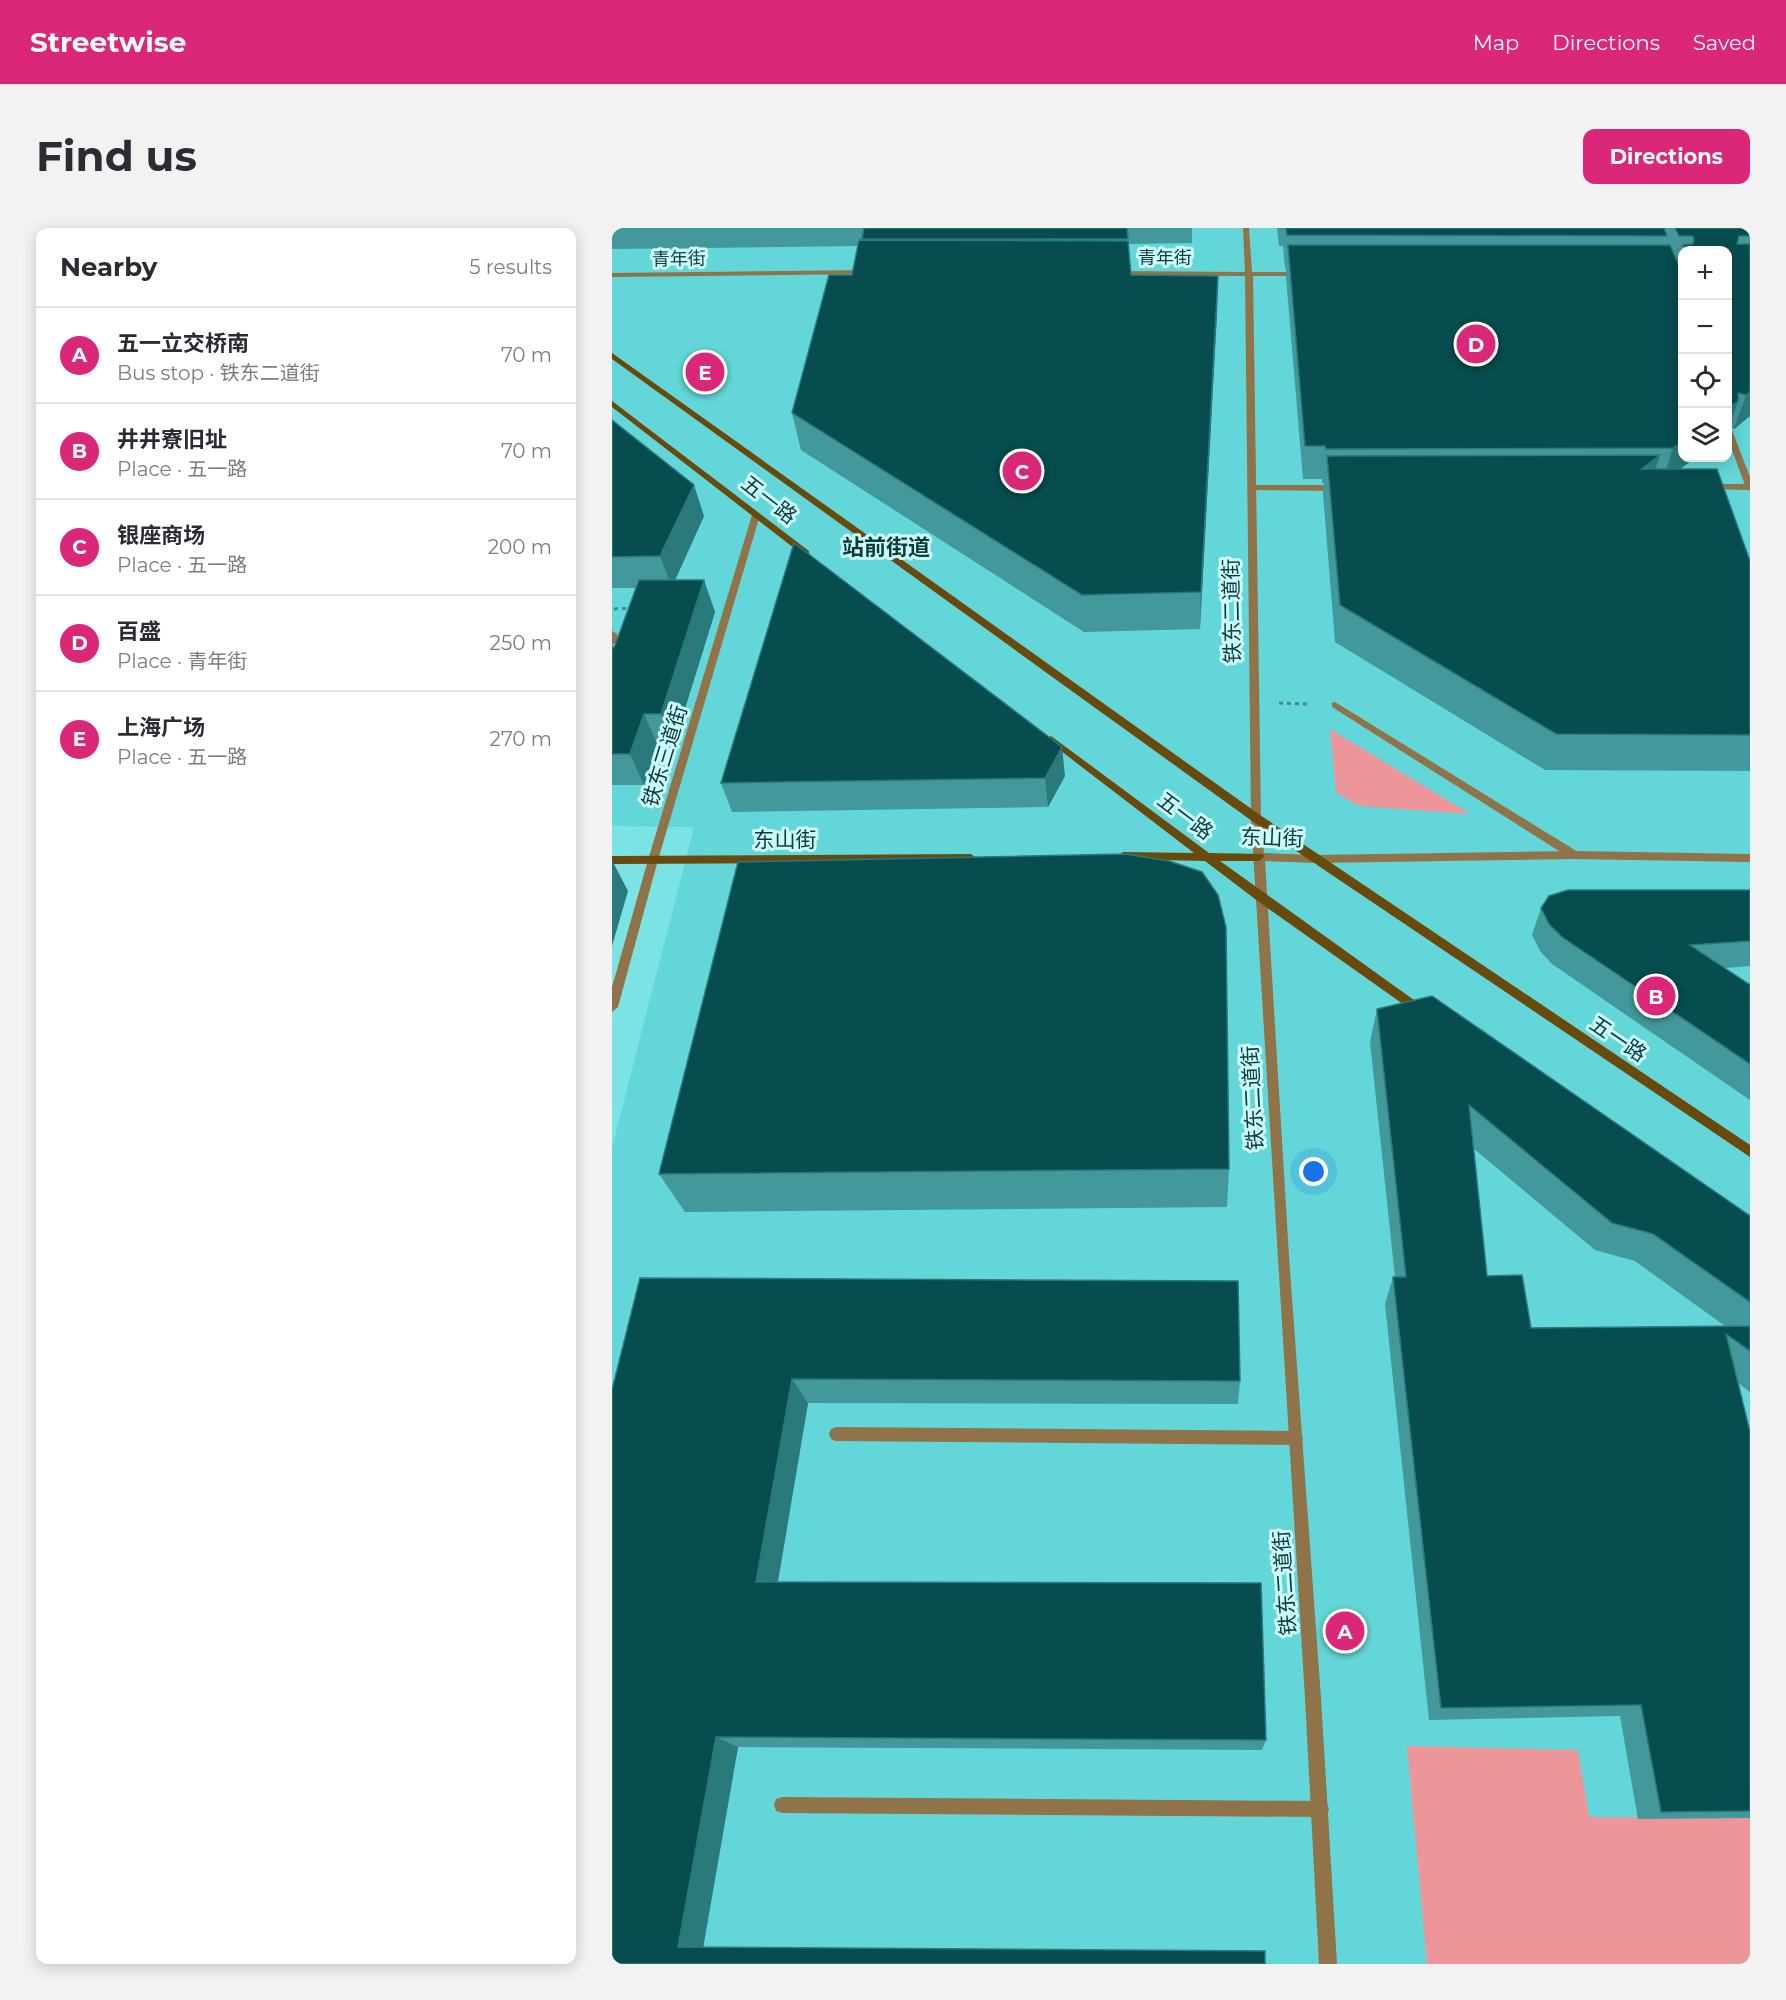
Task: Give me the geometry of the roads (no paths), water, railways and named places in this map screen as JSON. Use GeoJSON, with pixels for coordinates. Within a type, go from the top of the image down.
{"type":"FeatureCollection","features":[{"type":"Feature","properties":{"kind":"main road","name":"五一路"},"geometry":{"type":"LineString","coordinates":[[612,355],[1256,818],[1750,1152]]}},
{"type":"Feature","properties":{"kind":"main road","name":"五一路"},"geometry":{"type":"LineString","coordinates":[[612,403],[813,559]]}},
{"type":"Feature","properties":{"kind":"main road","name":"五一路"},"geometry":{"type":"LineString","coordinates":[[1042,732],[1205,856],[1427,1015]]}},
{"type":"Feature","properties":{"kind":"main road","name":"东山街"},"geometry":{"type":"LineString","coordinates":[[1111,856],[1259,857]]}},
{"type":"Feature","properties":{"kind":"main road","name":"东山街"},"geometry":{"type":"LineString","coordinates":[[612,860],[981,858]]}},
{"type":"Feature","properties":{"kind":"street","name":"铁东二道街"},"geometry":{"type":"LineString","coordinates":[[1246,228],[1249,274],[1256,818],[1321,1809],[1328,1964]]}},
{"type":"Feature","properties":{"kind":"street","name":"青年街"},"geometry":{"type":"LineString","coordinates":[[612,275],[882,273]]}},
{"type":"Feature","properties":{"kind":"street","name":"青年街"},"geometry":{"type":"LineString","coordinates":[[1107,273],[1309,273]]}},
{"type":"Feature","properties":{"kind":"street"},"geometry":{"type":"LineString","coordinates":[[1702,487],[1750,487],[1732,440]]}},
{"type":"Feature","properties":{"kind":"street"},"geometry":{"type":"LineString","coordinates":[[1251,488],[1346,488]]}},
{"type":"Feature","properties":{"kind":"street","name":"铁东三道街"},"geometry":{"type":"LineString","coordinates":[[612,1007],[652,860],[756,515]]}},
{"type":"Feature","properties":{"kind":"street"},"geometry":{"type":"LineString","coordinates":[[612,634],[612,642]]}},
{"type":"Feature","properties":{"kind":"street"},"geometry":{"type":"LineString","coordinates":[[1335,705],[1574,855]]}},
{"type":"Feature","properties":{"kind":"street","name":"东山街"},"geometry":{"type":"LineString","coordinates":[[1259,857],[1315,859],[1574,855],[1750,858]]}},
{"type":"Feature","properties":{"kind":"street"},"geometry":{"type":"LineString","coordinates":[[836,1434],[1296,1438]]}},
{"type":"Feature","properties":{"kind":"street"},"geometry":{"type":"LineString","coordinates":[[782,1805],[1321,1809]]}},
{"type":"Feature","properties":{"kind":"place","name":"百盛"},"geometry":{"type":"Point","coordinates":[1476,344]}},
{"type":"Feature","properties":{"kind":"place","name":"上海广场"},"geometry":{"type":"Point","coordinates":[705,372]}},
{"type":"Feature","properties":{"kind":"place","name":"银座商场"},"geometry":{"type":"Point","coordinates":[1022,471]}},
{"type":"Feature","properties":{"kind":"place","name":"井井寮旧址"},"geometry":{"type":"Point","coordinates":[1656,996]}},
{"type":"Feature","properties":{"kind":"place","name":"五一立交桥南"},"geometry":{"type":"Point","coordinates":[1345,1631]}},
{"type":"Feature","properties":{"kind":"district","name":"站前街道"},"geometry":{"type":"Point","coordinates":[886,547]}}]}
